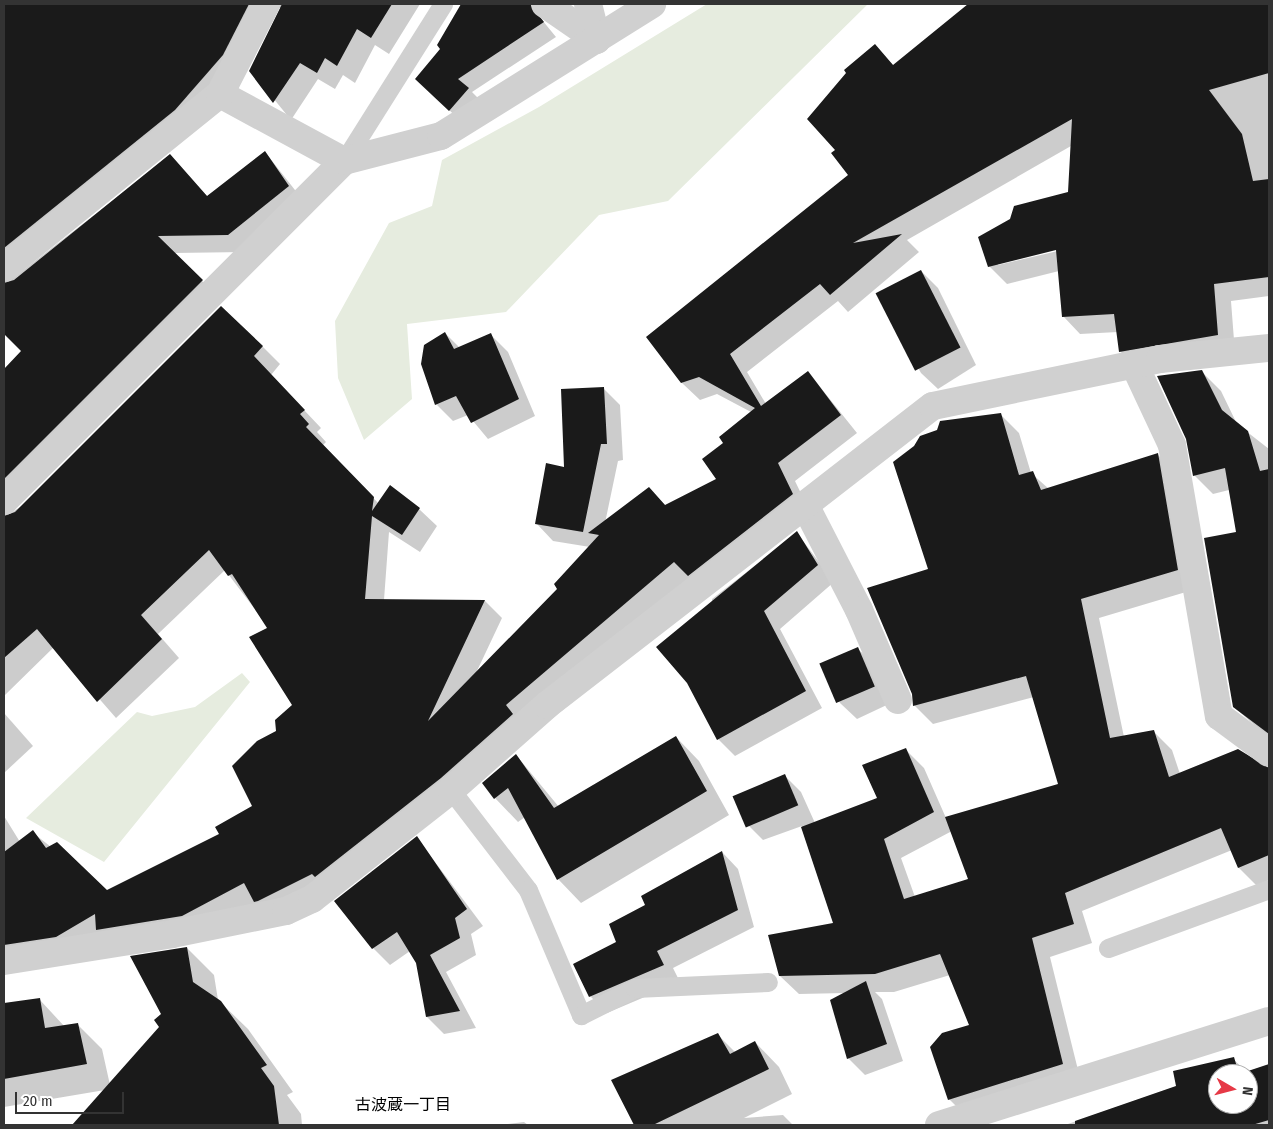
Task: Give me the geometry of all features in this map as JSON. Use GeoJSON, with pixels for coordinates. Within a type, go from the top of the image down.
{"type":"FeatureCollection","features":[{"type":"Feature","properties":{"kind":"street"},"geometry":{"type":"LineString","coordinates":[[4,268],[220,94],[266,4]]}},
{"type":"Feature","properties":{"kind":"street"},"geometry":{"type":"LineString","coordinates":[[544,4],[597,40]]}},
{"type":"Feature","properties":{"kind":"street"},"geometry":{"type":"LineString","coordinates":[[588,4],[597,40]]}},
{"type":"Feature","properties":{"kind":"street"},"geometry":{"type":"LineString","coordinates":[[4,501],[344,161],[441,136],[652,4]]}},
{"type":"Feature","properties":{"kind":"street"},"geometry":{"type":"LineString","coordinates":[[220,94],[344,161]]}},
{"type":"Feature","properties":{"kind":"street"},"geometry":{"type":"LineString","coordinates":[[4,962],[286,911],[312,899],[451,790],[547,705],[933,406],[1134,364],[1266,342]]}},
{"type":"Feature","properties":{"kind":"street"},"geometry":{"type":"LineString","coordinates":[[1134,364],[1172,445],[1219,716],[1269,753]]}},
{"type":"Feature","properties":{"kind":"street"},"geometry":{"type":"LineString","coordinates":[[805,505],[859,610],[898,700]]}},
{"type":"Feature","properties":{"kind":"street"},"geometry":{"type":"LineString","coordinates":[[939,1125],[1269,1021]]}},
{"type":"Feature","properties":{"kind":"lane"},"geometry":{"type":"LineString","coordinates":[[344,161],[443,4]]}},
{"type":"Feature","properties":{"kind":"lane"},"geometry":{"type":"LineString","coordinates":[[451,790],[528,890],[581,1015],[635,988],[768,982]]}},
{"type":"Feature","properties":{"kind":"lane"},"geometry":{"type":"LineString","coordinates":[[1108,948],[1269,889]]}},
{"type":"Feature","properties":{"kind":"shaded area"},"geometry":{"type":"Polygon","coordinates":[[[707,4],[868,4],[668,201],[599,215],[506,312],[407,324],[412,399],[364,440],[338,378],[335,321],[389,223],[432,206],[442,160],[539,107],[707,4]]]}},
{"type":"Feature","properties":{"kind":"shaded area"},"geometry":{"type":"Polygon","coordinates":[[[242,673],[250,682],[104,862],[26,818],[137,712],[152,716],[195,707],[242,673]]]}},
{"type":"Feature","properties":{"kind":"building"},"geometry":{"type":"Polygon","coordinates":[[[4,4],[249,4],[223,55],[175,110],[4,248],[4,4]]]}},
{"type":"Feature","properties":{"kind":"building"},"geometry":{"type":"Polygon","coordinates":[[[282,4],[392,4],[371,38],[357,29],[337,66],[325,58],[317,73],[300,63],[273,103],[249,71],[282,4]]]}},
{"type":"Feature","properties":{"kind":"building"},"geometry":{"type":"Polygon","coordinates":[[[461,4],[530,4],[544,22],[458,79],[469,88],[449,111],[415,79],[440,49],[437,45],[461,4]]]}},
{"type":"Feature","properties":{"kind":"building"},"geometry":{"type":"Polygon","coordinates":[[[968,4],[1269,4],[1269,73],[1209,90],[1242,134],[1253,181],[1269,179],[1269,277],[1214,284],[1218,335],[1119,352],[1114,314],[1062,317],[1056,250],[988,267],[978,237],[1010,219],[1014,206],[1068,192],[1072,119],[853,243],[902,234],[830,295],[820,284],[730,354],[761,406],[808,371],[841,415],[778,463],[793,494],[688,576],[674,562],[506,705],[513,714],[441,778],[315,877],[312,874],[254,902],[244,883],[182,916],[96,930],[95,914],[56,937],[4,945],[4,852],[33,830],[46,848],[57,842],[107,890],[219,834],[215,827],[252,806],[232,766],[257,741],[276,731],[275,720],[292,705],[249,637],[267,628],[232,574],[228,576],[209,550],[141,615],[162,639],[97,702],[37,629],[4,658],[4,516],[15,512],[221,306],[263,346],[254,356],[305,410],[300,414],[309,424],[306,427],[374,497],[372,511],[390,485],[420,508],[402,535],[372,516],[365,599],[485,600],[428,721],[557,589],[554,584],[599,535],[588,533],[649,487],[665,505],[716,479],[702,459],[723,443],[719,437],[755,408],[699,377],[681,383],[646,337],[848,175],[831,153],[835,150],[807,119],[846,73],[844,70],[875,44],[893,65],[968,4]]]}},
{"type":"Feature","properties":{"kind":"building"},"geometry":{"type":"Polygon","coordinates":[[[265,151],[289,186],[228,235],[158,236],[203,280],[4,479],[4,369],[21,351],[4,334],[4,283],[14,280],[170,154],[207,196],[265,151]]]}},
{"type":"Feature","properties":{"kind":"building"},"geometry":{"type":"Polygon","coordinates":[[[921,270],[960,348],[915,371],[876,293],[921,270]]]}},
{"type":"Feature","properties":{"kind":"building"},"geometry":{"type":"Polygon","coordinates":[[[445,332],[454,349],[491,333],[519,399],[471,423],[456,396],[435,405],[421,364],[424,345],[445,332]]]}},
{"type":"Feature","properties":{"kind":"building"},"geometry":{"type":"Polygon","coordinates":[[[1202,370],[1222,410],[1248,431],[1260,471],[1269,469],[1269,734],[1233,707],[1204,538],[1236,532],[1225,468],[1193,476],[1186,439],[1157,376],[1202,370]]]}},
{"type":"Feature","properties":{"kind":"building"},"geometry":{"type":"Polygon","coordinates":[[[604,387],[607,444],[601,444],[583,532],[535,524],[546,463],[564,467],[561,389],[604,387]]]}},
{"type":"Feature","properties":{"kind":"building"},"geometry":{"type":"Polygon","coordinates":[[[1001,413],[1019,475],[1033,471],[1041,490],[1158,453],[1178,570],[1081,599],[1110,738],[1154,730],[1169,777],[1238,749],[1269,768],[1269,855],[1238,868],[1221,828],[1065,893],[1074,924],[1032,938],[1063,1064],[948,1100],[930,1047],[942,1033],[969,1025],[940,954],[875,974],[779,976],[768,935],[833,923],[801,827],[877,798],[862,765],[906,748],[934,812],[884,839],[904,899],[968,879],[945,817],[1058,784],[1026,676],[913,706],[912,694],[867,588],[928,569],[893,462],[914,446],[920,436],[937,430],[940,421],[1001,413]]]}},
{"type":"Feature","properties":{"kind":"building"},"geometry":{"type":"Polygon","coordinates":[[[797,531],[818,565],[764,611],[806,691],[717,740],[687,683],[656,647],[797,531]]]}},
{"type":"Feature","properties":{"kind":"building"},"geometry":{"type":"Polygon","coordinates":[[[858,647],[875,687],[836,703],[819,663],[858,647]]]}},
{"type":"Feature","properties":{"kind":"building"},"geometry":{"type":"Polygon","coordinates":[[[676,736],[707,791],[557,880],[508,788],[494,799],[482,783],[516,754],[554,808],[676,736]]]}},
{"type":"Feature","properties":{"kind":"building"},"geometry":{"type":"Polygon","coordinates":[[[785,774],[798,805],[746,828],[733,796],[785,774]]]}},
{"type":"Feature","properties":{"kind":"building"},"geometry":{"type":"Polygon","coordinates":[[[417,836],[467,909],[455,918],[460,938],[430,955],[460,1011],[426,1017],[416,963],[397,932],[372,949],[334,901],[417,836]]]}},
{"type":"Feature","properties":{"kind":"building"},"geometry":{"type":"Polygon","coordinates":[[[722,851],[738,910],[657,951],[664,965],[589,997],[573,964],[616,942],[609,924],[645,905],[641,896],[722,851]]]}},
{"type":"Feature","properties":{"kind":"building"},"geometry":{"type":"Polygon","coordinates":[[[187,947],[193,982],[221,1001],[267,1065],[261,1068],[274,1086],[279,1125],[72,1125],[159,1027],[154,1020],[161,1014],[130,956],[187,947]]]}},
{"type":"Feature","properties":{"kind":"building"},"geometry":{"type":"Polygon","coordinates":[[[866,981],[887,1044],[847,1059],[830,1000],[866,981]]]}},
{"type":"Feature","properties":{"kind":"building"},"geometry":{"type":"Polygon","coordinates":[[[40,998],[45,1028],[78,1023],[87,1064],[4,1079],[4,1003],[40,998]]]}},
{"type":"Feature","properties":{"kind":"building"},"geometry":{"type":"Polygon","coordinates":[[[718,1033],[730,1054],[755,1041],[769,1069],[653,1125],[634,1125],[611,1080],[718,1033]]]}},
{"type":"Feature","properties":{"kind":"building"},"geometry":{"type":"Polygon","coordinates":[[[1234,1057],[1236,1064],[1208,1064],[1208,1114],[1258,1114],[1258,1068],[1269,1064],[1269,1120],[1252,1125],[1075,1125],[1075,1121],[1176,1086],[1173,1071],[1234,1057]]]}},
{"type":"Feature","properties":{"kind":"district","name":"古波蔵一丁目"},"geometry":{"type":"Point","coordinates":[403,1105]}}]}
